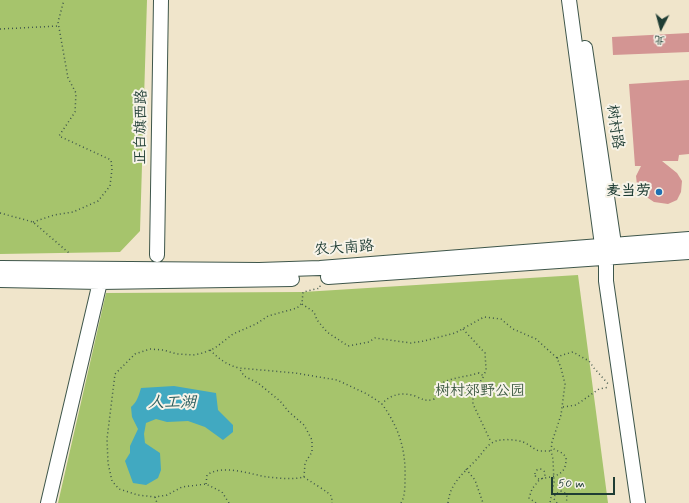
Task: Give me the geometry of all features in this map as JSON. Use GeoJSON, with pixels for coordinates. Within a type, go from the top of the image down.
{"type":"FeatureCollection","features":[{"type":"Feature","properties":{"kind":"main road","name":"正白旗西路"},"geometry":{"type":"LineString","coordinates":[[157,255],[161,0]]}},
{"type":"Feature","properties":{"kind":"main road","name":"树村路"},"geometry":{"type":"LineString","coordinates":[[569,0],[608,249]]}},
{"type":"Feature","properties":{"kind":"main road","name":"树村路"},"geometry":{"type":"LineString","coordinates":[[578,0],[608,249],[606,280],[638,503]]}},
{"type":"Feature","properties":{"kind":"main road","name":"农大南路"},"geometry":{"type":"LineString","coordinates":[[0,280],[100,282],[320,278],[608,249],[689,239]]}},
{"type":"Feature","properties":{"kind":"main road","name":"农大南路"},"geometry":{"type":"LineString","coordinates":[[0,268],[259,270],[320,268],[608,249],[689,252]]}},
{"type":"Feature","properties":{"kind":"main road"},"geometry":{"type":"LineString","coordinates":[[48,503],[100,282]]}},
{"type":"Feature","properties":{"kind":"path"},"geometry":{"type":"LineString","coordinates":[[33,222],[54,214],[73,212],[98,200],[110,186],[112,169],[111,160],[59,136],[75,112],[76,93],[68,78],[58,22],[64,0]]}},
{"type":"Feature","properties":{"kind":"path"},"geometry":{"type":"LineString","coordinates":[[0,29],[59,26]]}},
{"type":"Feature","properties":{"kind":"path"},"geometry":{"type":"LineString","coordinates":[[0,213],[33,222],[69,253]]}},
{"type":"Feature","properties":{"kind":"path"},"geometry":{"type":"LineString","coordinates":[[229,503],[222,492],[206,484],[182,487],[167,495],[154,497],[138,495],[119,489],[112,481],[108,463],[107,439],[115,374],[135,354],[150,349],[163,350],[177,354],[193,355],[215,348],[233,334],[256,324],[268,316],[297,308],[302,303],[303,292],[320,288]]}},
{"type":"Feature","properties":{"kind":"path"},"geometry":{"type":"LineString","coordinates":[[302,303],[314,312],[317,320],[327,332],[348,346],[369,342],[375,338],[411,343],[443,337],[463,329],[484,317],[501,319],[513,329],[536,339],[557,358],[565,384],[563,406],[551,451],[554,477],[550,503]]}},
{"type":"Feature","properties":{"kind":"path"},"geometry":{"type":"LineString","coordinates":[[463,329],[485,353],[486,369],[484,376],[477,385],[472,398],[473,404],[491,442]]}},
{"type":"Feature","properties":{"kind":"path"},"geometry":{"type":"LineString","coordinates":[[210,350],[220,360],[230,366],[295,373],[337,380],[367,394],[382,404],[389,413],[399,434],[404,452],[405,485],[401,503]]}},
{"type":"Feature","properties":{"kind":"path"},"geometry":{"type":"LineString","coordinates":[[557,358],[573,352],[589,361],[610,386],[599,389],[576,405],[563,406]]}},
{"type":"Feature","properties":{"kind":"path"},"geometry":{"type":"LineString","coordinates":[[239,368],[244,376],[258,383],[280,401],[289,412],[304,425],[312,440],[312,452],[305,463],[304,477]]}},
{"type":"Feature","properties":{"kind":"path"},"geometry":{"type":"LineString","coordinates":[[382,404],[386,398],[394,394],[415,396],[423,401],[430,401],[434,399],[442,383],[448,380],[479,372],[484,376]]}},
{"type":"Feature","properties":{"kind":"path"},"geometry":{"type":"LineString","coordinates":[[448,503],[453,486],[458,478],[491,442],[501,440],[523,442],[532,448],[551,451]]}},
{"type":"Feature","properties":{"kind":"path"},"geometry":{"type":"LineString","coordinates":[[536,503],[529,498],[530,493],[540,479],[544,477],[545,474],[544,470],[540,468],[536,470],[536,478],[540,479],[554,477],[562,473],[565,469],[566,457],[562,453],[552,448]]}},
{"type":"Feature","properties":{"kind":"path"},"geometry":{"type":"LineString","coordinates":[[206,484],[207,476],[213,471],[239,470],[267,476],[296,479],[304,477],[326,491],[331,496],[332,503]]}},
{"type":"Feature","properties":{"kind":"path"},"geometry":{"type":"LineString","coordinates":[[466,470],[474,480],[484,503]]}},
{"type":"Feature","properties":{"kind":"path"},"geometry":{"type":"LineString","coordinates":[[552,491],[556,493],[560,491],[566,493],[567,497],[565,503]]}},
{"type":"Feature","properties":{"kind":"path"},"geometry":{"type":"LineString","coordinates":[[556,493],[554,499],[556,503]]}},
{"type":"Feature","properties":{"kind":"path"},"geometry":{"type":"LineString","coordinates":[[154,497],[158,503]]}},
{"type":"Feature","properties":{"kind":"green space"},"geometry":{"type":"Polygon","coordinates":[[[0,0],[147,0],[140,231],[120,252],[0,254],[0,0]]]}},
{"type":"Feature","properties":{"kind":"green space","name":"树村郊野公园"},"geometry":{"type":"Polygon","coordinates":[[[578,275],[608,503],[58,503],[106,293],[303,292],[578,275]]]}},
{"type":"Feature","properties":{"kind":"water","name":"人工湖"},"geometry":{"type":"Polygon","coordinates":[[[174,386],[216,393],[218,410],[233,425],[233,432],[223,440],[205,427],[188,421],[167,422],[156,419],[146,423],[144,434],[145,443],[160,453],[161,470],[158,478],[146,485],[133,483],[125,461],[130,453],[130,446],[138,429],[132,417],[131,407],[139,396],[141,388],[174,386]]]}},
{"type":"Feature","properties":{"kind":"building"},"geometry":{"type":"Polygon","coordinates":[[[689,33],[689,52],[613,55],[612,37],[689,33]]]}},
{"type":"Feature","properties":{"kind":"building"},"geometry":{"type":"Polygon","coordinates":[[[689,80],[689,154],[679,155],[678,161],[662,161],[677,173],[682,181],[681,192],[677,200],[668,204],[654,202],[645,196],[637,185],[636,176],[641,166],[635,166],[629,84],[689,80]]]}},
{"type":"Feature","properties":{"kind":"place","name":"麦当劳"},"geometry":{"type":"Point","coordinates":[659,192]}}]}
